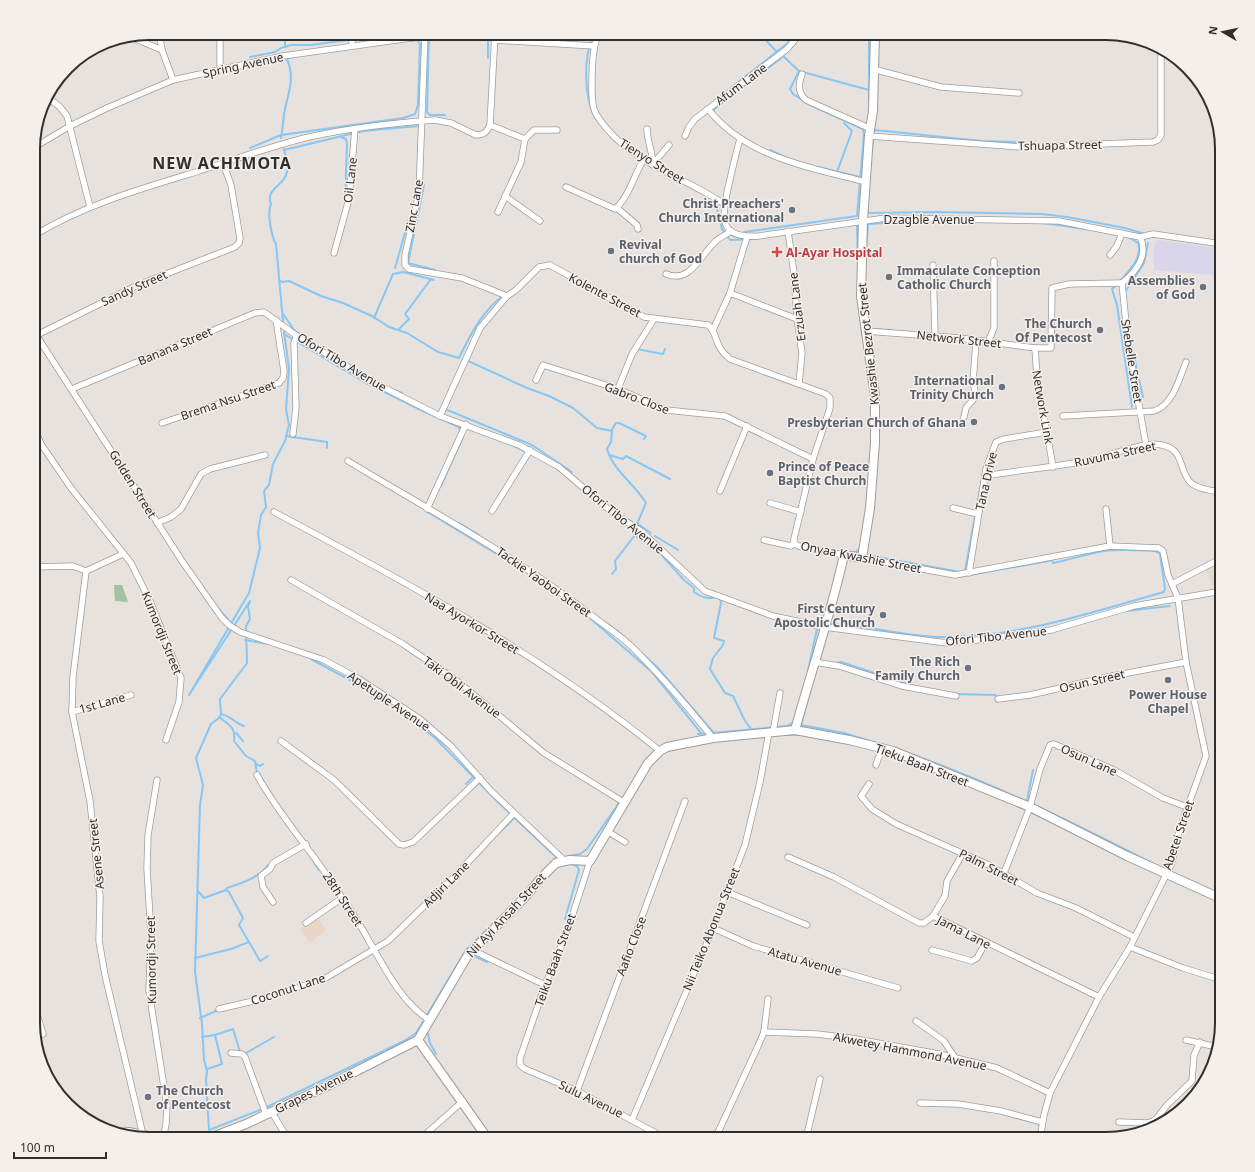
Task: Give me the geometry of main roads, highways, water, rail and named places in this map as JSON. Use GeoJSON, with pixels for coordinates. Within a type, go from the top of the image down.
{"type":"FeatureCollection","features":[{"type":"Feature","properties":{"kind":"waterway"},"geometry":{"type":"LineString","coordinates":[[285,40],[285,47]]}},
{"type":"Feature","properties":{"kind":"waterway"},"geometry":{"type":"LineString","coordinates":[[250,57],[275,52],[281,48],[291,45],[311,45],[348,40]]}},
{"type":"Feature","properties":{"kind":"waterway"},"geometry":{"type":"LineString","coordinates":[[250,148],[281,135],[403,118],[415,114],[418,105],[420,44],[417,40],[412,41]]}},
{"type":"Feature","properties":{"kind":"waterway"},"geometry":{"type":"LineString","coordinates":[[429,40],[427,112],[430,115],[445,115]]}},
{"type":"Feature","properties":{"kind":"waterway"},"geometry":{"type":"LineString","coordinates":[[488,40],[488,58]]}},
{"type":"Feature","properties":{"kind":"waterway"},"geometry":{"type":"LineString","coordinates":[[591,40],[586,76],[588,98],[595,118]]}},
{"type":"Feature","properties":{"kind":"waterway"},"geometry":{"type":"LineString","coordinates":[[766,40],[776,51]]}},
{"type":"Feature","properties":{"kind":"waterway"},"geometry":{"type":"LineString","coordinates":[[721,96],[791,40]]}},
{"type":"Feature","properties":{"kind":"waterway"},"geometry":{"type":"LineString","coordinates":[[737,91],[779,60],[798,40]]}},
{"type":"Feature","properties":{"kind":"waterway"},"geometry":{"type":"LineString","coordinates":[[869,40],[869,102]]}},
{"type":"Feature","properties":{"kind":"waterway"},"geometry":{"type":"LineString","coordinates":[[783,56],[799,71],[790,89],[793,94],[804,101]]}},
{"type":"Feature","properties":{"kind":"waterway"},"geometry":{"type":"LineString","coordinates":[[277,60],[294,57]]}},
{"type":"Feature","properties":{"kind":"waterway"},"geometry":{"type":"LineString","coordinates":[[281,138],[284,112],[291,78],[291,72],[287,59]]}},
{"type":"Feature","properties":{"kind":"waterway"},"geometry":{"type":"LineString","coordinates":[[799,71],[869,90]]}},
{"type":"Feature","properties":{"kind":"waterway"},"geometry":{"type":"LineString","coordinates":[[712,111],[730,96]]}},
{"type":"Feature","properties":{"kind":"waterway"},"geometry":{"type":"LineString","coordinates":[[872,149],[877,102]]}},
{"type":"Feature","properties":{"kind":"waterway"},"geometry":{"type":"LineString","coordinates":[[808,104],[863,129]]}},
{"type":"Feature","properties":{"kind":"waterway"},"geometry":{"type":"LineString","coordinates":[[837,172],[852,131],[844,123]]}},
{"type":"Feature","properties":{"kind":"waterway"},"geometry":{"type":"LineString","coordinates":[[284,150],[363,131],[418,126]]}},
{"type":"Feature","properties":{"kind":"waterway"},"geometry":{"type":"LineString","coordinates":[[744,232],[857,216],[864,134],[863,129]]}},
{"type":"Feature","properties":{"kind":"waterway"},"geometry":{"type":"LineString","coordinates":[[875,130],[981,141],[1016,142]]}},
{"type":"Feature","properties":{"kind":"waterway"},"geometry":{"type":"LineString","coordinates":[[341,137],[346,139],[347,145],[345,201]]}},
{"type":"Feature","properties":{"kind":"waterway"},"geometry":{"type":"LineString","coordinates":[[1066,148],[1102,147]]}},
{"type":"Feature","properties":{"kind":"waterway"},"geometry":{"type":"LineString","coordinates":[[283,321],[276,244],[271,230],[269,212],[271,194],[285,177],[287,172],[284,149]]}},
{"type":"Feature","properties":{"kind":"waterway"},"geometry":{"type":"LineString","coordinates":[[770,150],[787,158]]}},
{"type":"Feature","properties":{"kind":"waterway"},"geometry":{"type":"LineString","coordinates":[[818,167],[860,177]]}},
{"type":"Feature","properties":{"kind":"waterway"},"geometry":{"type":"LineString","coordinates":[[424,185],[408,263],[435,270]]}},
{"type":"Feature","properties":{"kind":"waterway"},"geometry":{"type":"LineString","coordinates":[[715,201],[722,229],[730,240],[755,239]]}},
{"type":"Feature","properties":{"kind":"waterway"},"geometry":{"type":"LineString","coordinates":[[868,209],[868,213],[937,212],[1042,214],[1125,228],[1145,234]]}},
{"type":"Feature","properties":{"kind":"waterway"},"geometry":{"type":"LineString","coordinates":[[395,268],[409,219]]}},
{"type":"Feature","properties":{"kind":"waterway"},"geometry":{"type":"LineString","coordinates":[[866,252],[868,224],[919,221]]}},
{"type":"Feature","properties":{"kind":"waterway"},"geometry":{"type":"LineString","coordinates":[[1044,223],[1085,229]]}},
{"type":"Feature","properties":{"kind":"waterway"},"geometry":{"type":"LineString","coordinates":[[855,225],[857,225],[858,266]]}},
{"type":"Feature","properties":{"kind":"waterway"},"geometry":{"type":"LineString","coordinates":[[1120,281],[1134,264],[1139,253],[1138,243],[1130,238]]}},
{"type":"Feature","properties":{"kind":"waterway"},"geometry":{"type":"LineString","coordinates":[[1125,292],[1144,263],[1148,243]]}},
{"type":"Feature","properties":{"kind":"waterway"},"geometry":{"type":"LineString","coordinates":[[374,318],[393,274],[403,272],[434,280]]}},
{"type":"Feature","properties":{"kind":"waterway"},"geometry":{"type":"LineString","coordinates":[[398,330],[409,319],[405,314],[431,279]]}},
{"type":"Feature","properties":{"kind":"waterway"},"geometry":{"type":"LineString","coordinates":[[279,280],[282,282],[289,281],[321,296],[343,303],[372,316],[389,327],[407,333],[438,352],[459,358],[472,332],[483,316],[489,308],[503,296]]}},
{"type":"Feature","properties":{"kind":"waterway"},"geometry":{"type":"LineString","coordinates":[[1117,284],[1112,289],[1117,305],[1132,407]]}},
{"type":"Feature","properties":{"kind":"waterway"},"geometry":{"type":"LineString","coordinates":[[858,300],[862,335]]}},
{"type":"Feature","properties":{"kind":"waterway"},"geometry":{"type":"LineString","coordinates":[[283,314],[295,331],[316,344]]}},
{"type":"Feature","properties":{"kind":"waterway"},"geometry":{"type":"LineString","coordinates":[[869,329],[891,330]]}},
{"type":"Feature","properties":{"kind":"waterway"},"geometry":{"type":"LineString","coordinates":[[284,332],[289,369],[286,409],[289,425],[285,441],[273,464],[269,485],[264,491],[266,507],[261,515],[258,533],[260,548],[249,593],[189,695],[250,601],[248,607],[250,619],[246,626],[247,663],[220,699],[221,714],[219,718],[211,724],[196,758],[203,785],[200,805],[195,972],[202,1024],[204,1060],[207,1071],[206,1080],[209,1130],[265,1108],[406,1040],[416,1033],[423,1022]]}},
{"type":"Feature","properties":{"kind":"waterway"},"geometry":{"type":"LineString","coordinates":[[284,334],[366,383],[459,427],[460,432]]}},
{"type":"Feature","properties":{"kind":"waterway"},"geometry":{"type":"LineString","coordinates":[[1130,339],[1143,397]]}},
{"type":"Feature","properties":{"kind":"waterway"},"geometry":{"type":"LineString","coordinates":[[637,349],[663,354],[665,349]]}},
{"type":"Feature","properties":{"kind":"waterway"},"geometry":{"type":"LineString","coordinates":[[466,360],[527,388],[549,396],[573,408],[597,428],[612,431],[611,442],[607,449],[610,457],[619,471],[636,489],[646,503],[634,531],[635,535],[652,549],[660,553],[684,580],[694,588],[694,592],[705,598],[717,597]]}},
{"type":"Feature","properties":{"kind":"waterway"},"geometry":{"type":"LineString","coordinates":[[870,387],[871,401]]}},
{"type":"Feature","properties":{"kind":"waterway"},"geometry":{"type":"LineString","coordinates":[[392,389],[402,393]]}},
{"type":"Feature","properties":{"kind":"waterway"},"geometry":{"type":"LineString","coordinates":[[445,409],[532,445],[572,472]]}},
{"type":"Feature","properties":{"kind":"waterway"},"geometry":{"type":"LineString","coordinates":[[611,431],[616,423],[619,423],[646,436],[644,439]]}},
{"type":"Feature","properties":{"kind":"waterway"},"geometry":{"type":"LineString","coordinates":[[286,436],[327,442],[327,448]]}},
{"type":"Feature","properties":{"kind":"waterway"},"geometry":{"type":"LineString","coordinates":[[441,486],[463,437]]}},
{"type":"Feature","properties":{"kind":"waterway"},"geometry":{"type":"LineString","coordinates":[[514,446],[524,451]]}},
{"type":"Feature","properties":{"kind":"waterway"},"geometry":{"type":"LineString","coordinates":[[609,455],[623,459],[626,456],[670,479]]}},
{"type":"Feature","properties":{"kind":"waterway"},"geometry":{"type":"LineString","coordinates":[[965,571],[983,473]]}},
{"type":"Feature","properties":{"kind":"waterway"},"geometry":{"type":"LineString","coordinates":[[428,501],[439,477]]}},
{"type":"Feature","properties":{"kind":"waterway"},"geometry":{"type":"LineString","coordinates":[[983,505],[985,494]]}},
{"type":"Feature","properties":{"kind":"waterway"},"geometry":{"type":"LineString","coordinates":[[426,511],[531,575]]}},
{"type":"Feature","properties":{"kind":"waterway"},"geometry":{"type":"LineString","coordinates":[[459,523],[479,535]]}},
{"type":"Feature","properties":{"kind":"waterway"},"geometry":{"type":"LineString","coordinates":[[638,524],[651,533]]}},
{"type":"Feature","properties":{"kind":"waterway"},"geometry":{"type":"LineString","coordinates":[[612,574],[616,569],[615,561],[635,535]]}},
{"type":"Feature","properties":{"kind":"waterway"},"geometry":{"type":"LineString","coordinates":[[655,536],[678,550]]}},
{"type":"Feature","properties":{"kind":"waterway"},"geometry":{"type":"LineString","coordinates":[[843,552],[856,552],[860,548]]}},
{"type":"Feature","properties":{"kind":"waterway"},"geometry":{"type":"LineString","coordinates":[[829,624],[857,626],[927,636],[970,636],[998,633],[1054,622],[1164,592],[1165,589],[1160,554],[1155,551],[1104,551],[1053,563],[1052,560],[958,577]]}},
{"type":"Feature","properties":{"kind":"waterway"},"geometry":{"type":"LineString","coordinates":[[866,552],[867,555],[960,572]]}},
{"type":"Feature","properties":{"kind":"waterway"},"geometry":{"type":"LineString","coordinates":[[720,598],[721,603],[714,638],[724,641],[723,645],[713,658],[710,669],[725,693],[733,696],[745,721],[751,729]]}},
{"type":"Feature","properties":{"kind":"waterway"},"geometry":{"type":"LineString","coordinates":[[1126,611],[1170,606]]}},
{"type":"Feature","properties":{"kind":"waterway"},"geometry":{"type":"LineString","coordinates":[[219,609],[231,623]]}},
{"type":"Feature","properties":{"kind":"waterway"},"geometry":{"type":"LineString","coordinates":[[591,619],[652,672],[701,733]]}},
{"type":"Feature","properties":{"kind":"waterway"},"geometry":{"type":"LineString","coordinates":[[808,671],[817,629],[824,621]]}},
{"type":"Feature","properties":{"kind":"waterway"},"geometry":{"type":"LineString","coordinates":[[616,630],[657,667],[713,732]]}},
{"type":"Feature","properties":{"kind":"waterway"},"geometry":{"type":"LineString","coordinates":[[245,640],[268,644]]}},
{"type":"Feature","properties":{"kind":"waterway"},"geometry":{"type":"LineString","coordinates":[[311,659],[385,699],[435,738],[499,803],[557,858]]}},
{"type":"Feature","properties":{"kind":"waterway"},"geometry":{"type":"LineString","coordinates":[[836,663],[841,662],[914,686]]}},
{"type":"Feature","properties":{"kind":"waterway"},"geometry":{"type":"LineString","coordinates":[[810,692],[801,725],[844,733],[887,746]]}},
{"type":"Feature","properties":{"kind":"waterway"},"geometry":{"type":"LineString","coordinates":[[955,694],[996,695]]}},
{"type":"Feature","properties":{"kind":"waterway"},"geometry":{"type":"LineString","coordinates":[[221,714],[228,716],[244,726]]}},
{"type":"Feature","properties":{"kind":"waterway"},"geometry":{"type":"LineString","coordinates":[[219,717],[233,729],[234,741],[246,756],[255,761],[257,774]]}},
{"type":"Feature","properties":{"kind":"waterway"},"geometry":{"type":"LineString","coordinates":[[712,733],[787,726],[792,723]]}},
{"type":"Feature","properties":{"kind":"waterway"},"geometry":{"type":"LineString","coordinates":[[236,733],[243,741]]}},
{"type":"Feature","properties":{"kind":"waterway"},"geometry":{"type":"LineString","coordinates":[[698,734],[707,733]]}},
{"type":"Feature","properties":{"kind":"waterway"},"geometry":{"type":"LineString","coordinates":[[787,735],[800,735]]}},
{"type":"Feature","properties":{"kind":"waterway"},"geometry":{"type":"LineString","coordinates":[[747,738],[766,737]]}},
{"type":"Feature","properties":{"kind":"waterway"},"geometry":{"type":"LineString","coordinates":[[908,753],[1001,790],[1152,863]]}},
{"type":"Feature","properties":{"kind":"waterway"},"geometry":{"type":"LineString","coordinates":[[256,764],[260,766],[263,764]]}},
{"type":"Feature","properties":{"kind":"waterway"},"geometry":{"type":"LineString","coordinates":[[1027,801],[1033,770]]}},
{"type":"Feature","properties":{"kind":"waterway"},"geometry":{"type":"LineString","coordinates":[[628,804],[645,775]]}},
{"type":"Feature","properties":{"kind":"waterway"},"geometry":{"type":"LineString","coordinates":[[466,784],[473,777]]}},
{"type":"Feature","properties":{"kind":"waterway"},"geometry":{"type":"LineString","coordinates":[[470,791],[479,783]]}},
{"type":"Feature","properties":{"kind":"waterway"},"geometry":{"type":"LineString","coordinates":[[569,856],[580,854],[587,849],[619,803]]}},
{"type":"Feature","properties":{"kind":"waterway"},"geometry":{"type":"LineString","coordinates":[[1013,804],[1041,817]]}},
{"type":"Feature","properties":{"kind":"waterway"},"geometry":{"type":"LineString","coordinates":[[500,832],[514,818]]}},
{"type":"Feature","properties":{"kind":"waterway"},"geometry":{"type":"LineString","coordinates":[[544,870],[557,858]]}},
{"type":"Feature","properties":{"kind":"waterway"},"geometry":{"type":"LineString","coordinates":[[312,859],[319,870]]}},
{"type":"Feature","properties":{"kind":"waterway"},"geometry":{"type":"LineString","coordinates":[[565,919],[579,870],[577,866],[571,864]]}},
{"type":"Feature","properties":{"kind":"waterway"},"geometry":{"type":"LineString","coordinates":[[226,890],[227,888],[255,877],[268,865]]}},
{"type":"Feature","properties":{"kind":"waterway"},"geometry":{"type":"LineString","coordinates":[[198,891],[204,898],[226,890],[229,892],[243,918],[239,925],[249,942]]}},
{"type":"Feature","properties":{"kind":"waterway"},"geometry":{"type":"LineString","coordinates":[[506,921],[525,902]]}},
{"type":"Feature","properties":{"kind":"waterway"},"geometry":{"type":"LineString","coordinates":[[427,1015],[466,950],[499,918]]}},
{"type":"Feature","properties":{"kind":"waterway"},"geometry":{"type":"LineString","coordinates":[[195,958],[231,949],[249,942],[260,961],[268,956]]}},
{"type":"Feature","properties":{"kind":"waterway"},"geometry":{"type":"LineString","coordinates":[[472,955],[487,962]]}},
{"type":"Feature","properties":{"kind":"waterway"},"geometry":{"type":"LineString","coordinates":[[253,999],[291,987]]}},
{"type":"Feature","properties":{"kind":"waterway"},"geometry":{"type":"LineString","coordinates":[[200,1018],[218,1010]]}},
{"type":"Feature","properties":{"kind":"waterway"},"geometry":{"type":"LineString","coordinates":[[215,1035],[233,1029],[240,1052],[246,1053],[274,1037]]}},
{"type":"Feature","properties":{"kind":"waterway"},"geometry":{"type":"LineString","coordinates":[[427,1031],[430,1043],[436,1054]]}},
{"type":"Feature","properties":{"kind":"waterway"},"geometry":{"type":"LineString","coordinates":[[202,1037],[215,1035],[222,1064],[207,1069]]}},
{"type":"Feature","properties":{"kind":"place","name":"Christ Preachers' Church International"},"geometry":{"type":"Point","coordinates":[792,210]}},
{"type":"Feature","properties":{"kind":"place","name":"Revival church of God"},"geometry":{"type":"Point","coordinates":[611,251]}},
{"type":"Feature","properties":{"kind":"place","name":"Al-Ayar Hospital"},"geometry":{"type":"Point","coordinates":[777,252]}},
{"type":"Feature","properties":{"kind":"place","name":"Immaculate Conception Catholic Church"},"geometry":{"type":"Point","coordinates":[889,277]}},
{"type":"Feature","properties":{"kind":"place","name":"Assemblies of God"},"geometry":{"type":"Point","coordinates":[1203,287]}},
{"type":"Feature","properties":{"kind":"place","name":"The Church Of Pentecost"},"geometry":{"type":"Point","coordinates":[1100,330]}},
{"type":"Feature","properties":{"kind":"place","name":"International Trinity Church"},"geometry":{"type":"Point","coordinates":[1002,387]}},
{"type":"Feature","properties":{"kind":"place","name":"Presbyterian Church of Ghana"},"geometry":{"type":"Point","coordinates":[974,422]}},
{"type":"Feature","properties":{"kind":"place","name":"Prince of Peace Baptist Church"},"geometry":{"type":"Point","coordinates":[770,473]}},
{"type":"Feature","properties":{"kind":"place","name":"First Century Apostolic Church"},"geometry":{"type":"Point","coordinates":[883,615]}},
{"type":"Feature","properties":{"kind":"place","name":"The Rich Family Church"},"geometry":{"type":"Point","coordinates":[968,668]}},
{"type":"Feature","properties":{"kind":"place","name":"Power House Chapel"},"geometry":{"type":"Point","coordinates":[1168,680]}},
{"type":"Feature","properties":{"kind":"place","name":"The Church of Pentecost"},"geometry":{"type":"Point","coordinates":[148,1097]}},
{"type":"Feature","properties":{"kind":"district","name":"NEW ACHIMOTA"},"geometry":{"type":"Point","coordinates":[222,163]}}]}
